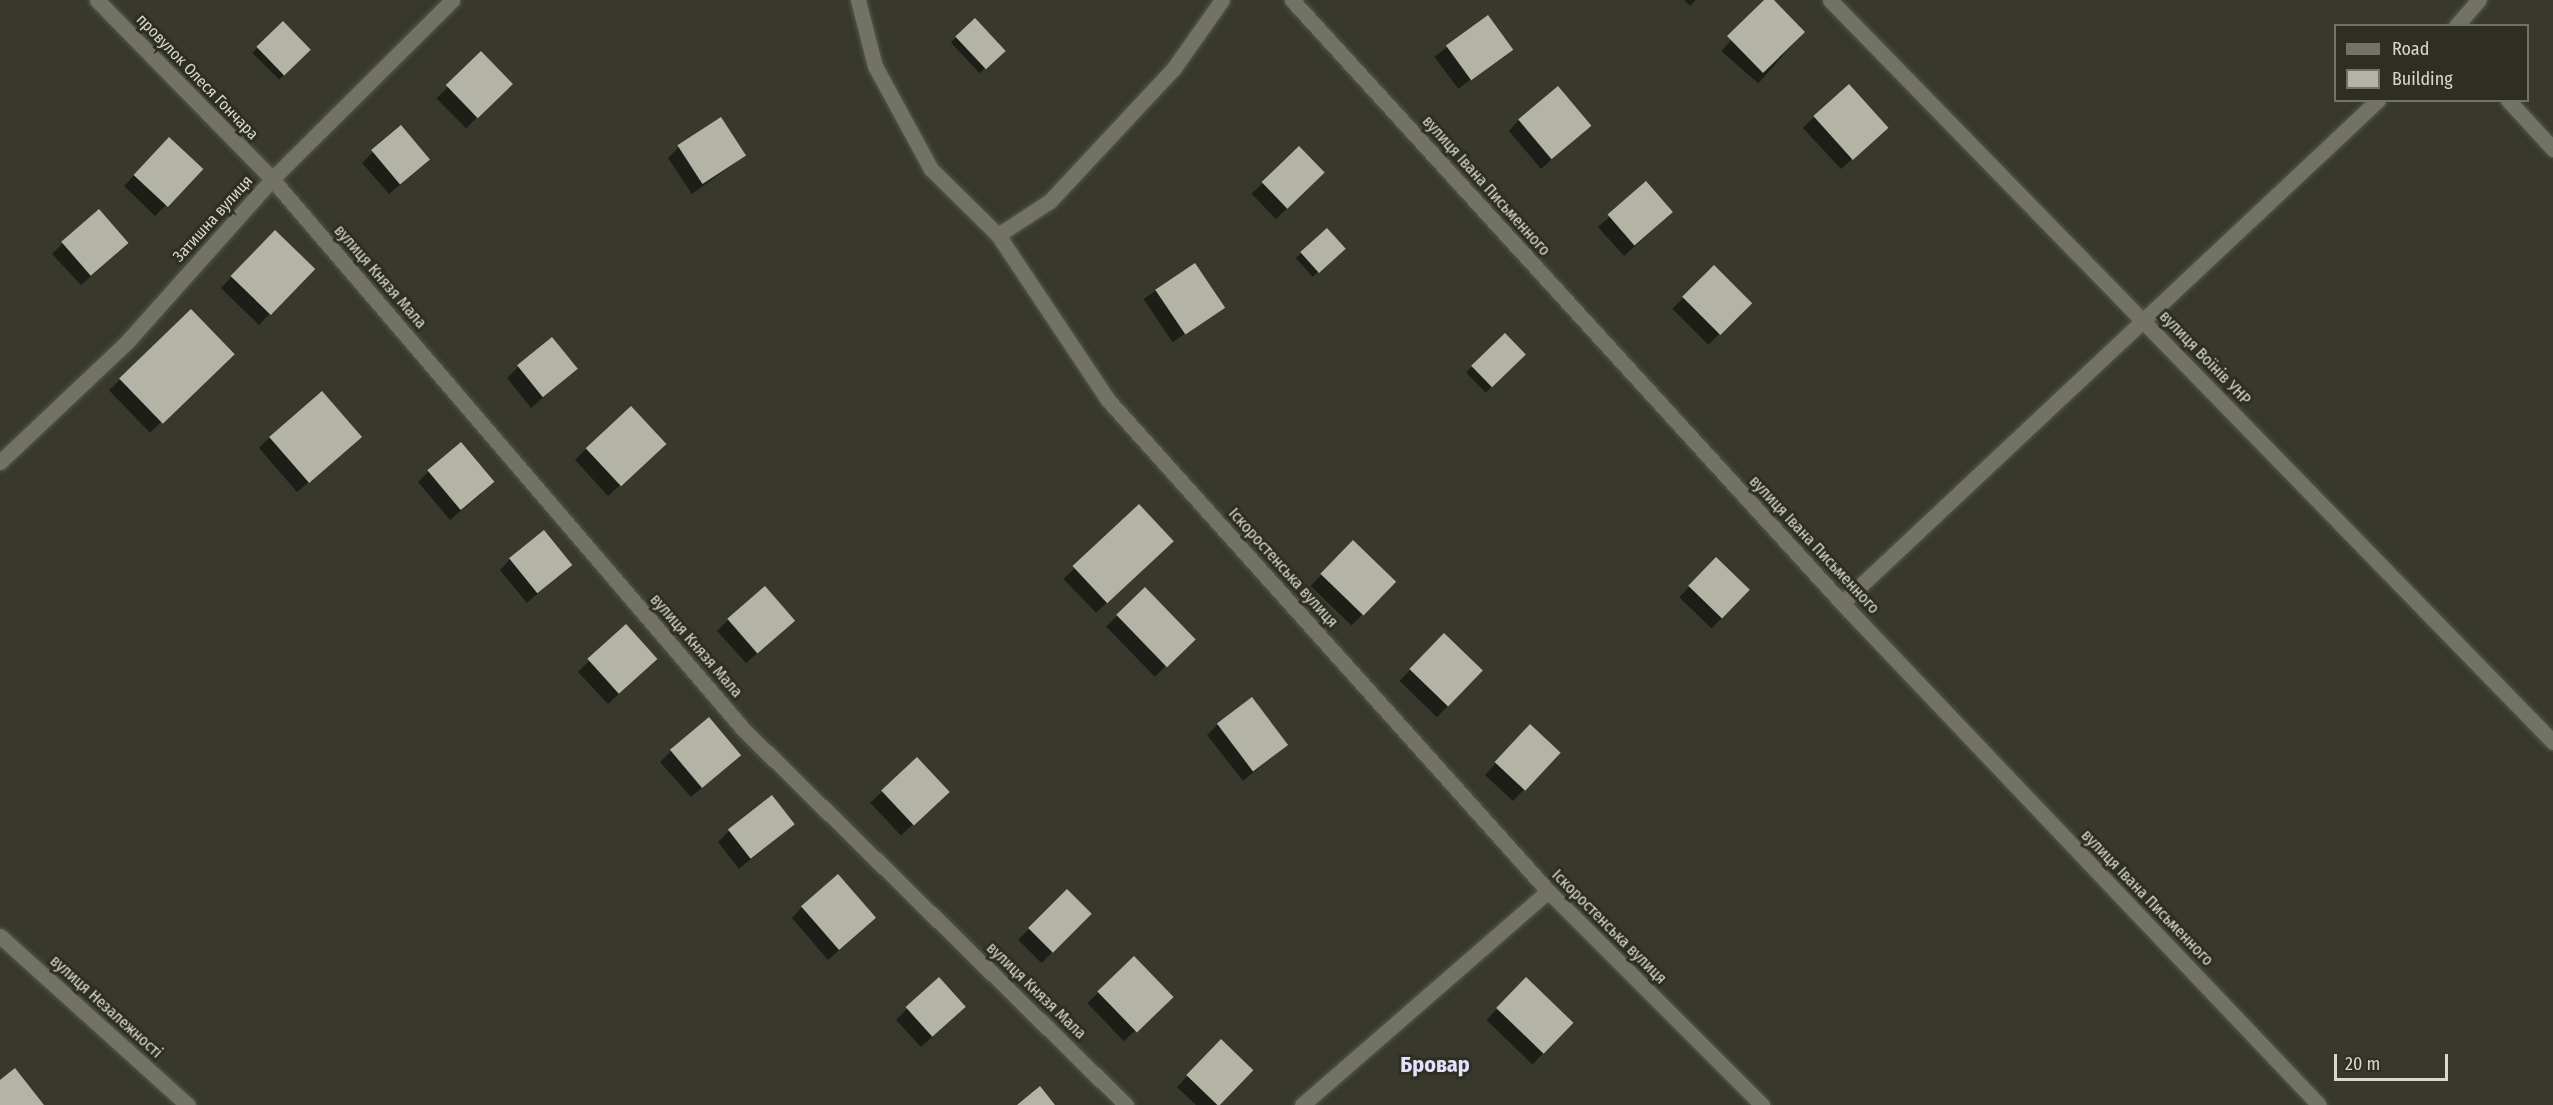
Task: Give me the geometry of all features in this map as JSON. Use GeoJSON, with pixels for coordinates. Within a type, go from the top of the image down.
{"type":"FeatureCollection","features":[{"type":"Feature","properties":{"kind":"street","name":"провулок Олеся Гончара"},"geometry":{"type":"LineString","coordinates":[[97,0],[272,179]]}},
{"type":"Feature","properties":{"kind":"street","name":"Затишна вулиця"},"geometry":{"type":"LineString","coordinates":[[0,462],[127,342],[272,179],[452,0]]}},
{"type":"Feature","properties":{"kind":"street","name":"Іскоростенська вулиця"},"geometry":{"type":"LineString","coordinates":[[858,0],[875,66],[931,169],[998,235],[1108,400],[1548,891],[1762,1105]]}},
{"type":"Feature","properties":{"kind":"street"},"geometry":{"type":"LineString","coordinates":[[998,235],[1050,201],[1174,68],[1222,0]]}},
{"type":"Feature","properties":{"kind":"street","name":"вулиця Івана Письменного"},"geometry":{"type":"LineString","coordinates":[[1292,0],[1842,603],[2319,1105]]}},
{"type":"Feature","properties":{"kind":"street","name":"вулиця Воїнів УНР"},"geometry":{"type":"LineString","coordinates":[[1830,0],[2553,742]]}},
{"type":"Feature","properties":{"kind":"street"},"geometry":{"type":"LineString","coordinates":[[2458,24],[2479,0]]}},
{"type":"Feature","properties":{"kind":"street"},"geometry":{"type":"LineString","coordinates":[[1842,603],[2376,102]]}},
{"type":"Feature","properties":{"kind":"street"},"geometry":{"type":"LineString","coordinates":[[2510,102],[2553,149]]}},
{"type":"Feature","properties":{"kind":"street","name":"вулиця Князя Мала"},"geometry":{"type":"LineString","coordinates":[[272,179],[743,729],[1126,1105]]}},
{"type":"Feature","properties":{"kind":"street"},"geometry":{"type":"LineString","coordinates":[[1302,1105],[1548,891]]}},
{"type":"Feature","properties":{"kind":"street","name":"вулиця Незалежності"},"geometry":{"type":"LineString","coordinates":[[0,936],[188,1105]]}},
{"type":"Feature","properties":{"kind":"building"},"geometry":{"type":"Polygon","coordinates":[[[1764,0],[1774,0],[1805,32],[1763,73],[1727,36],[1764,0]]]}},
{"type":"Feature","properties":{"kind":"building"},"geometry":{"type":"Polygon","coordinates":[[[1488,15],[1513,50],[1471,80],[1446,46],[1488,15]]]}},
{"type":"Feature","properties":{"kind":"building"},"geometry":{"type":"Polygon","coordinates":[[[975,18],[1006,51],[986,69],[955,36],[975,18]]]}},
{"type":"Feature","properties":{"kind":"building"},"geometry":{"type":"Polygon","coordinates":[[[283,21],[311,50],[284,75],[256,47],[283,21]]]}},
{"type":"Feature","properties":{"kind":"building"},"geometry":{"type":"Polygon","coordinates":[[[481,51],[513,84],[478,118],[446,85],[481,51]]]}},
{"type":"Feature","properties":{"kind":"building"},"geometry":{"type":"Polygon","coordinates":[[[1849,84],[1888,128],[1853,160],[1813,116],[1849,84]]]}},
{"type":"Feature","properties":{"kind":"building"},"geometry":{"type":"Polygon","coordinates":[[[1558,86],[1591,126],[1552,159],[1518,119],[1558,86]]]}},
{"type":"Feature","properties":{"kind":"building"},"geometry":{"type":"Polygon","coordinates":[[[721,117],[746,156],[702,184],[677,145],[721,117]]]}},
{"type":"Feature","properties":{"kind":"building"},"geometry":{"type":"Polygon","coordinates":[[[401,125],[430,159],[400,185],[371,150],[401,125]]]}},
{"type":"Feature","properties":{"kind":"building"},"geometry":{"type":"Polygon","coordinates":[[[169,137],[203,169],[168,207],[134,175],[169,137]]]}},
{"type":"Feature","properties":{"kind":"building"},"geometry":{"type":"Polygon","coordinates":[[[1299,146],[1325,173],[1287,209],[1262,182],[1299,146]]]}},
{"type":"Feature","properties":{"kind":"building"},"geometry":{"type":"Polygon","coordinates":[[[1646,181],[1673,212],[1634,245],[1608,214],[1646,181]]]}},
{"type":"Feature","properties":{"kind":"building"},"geometry":{"type":"Polygon","coordinates":[[[99,209],[129,243],[91,276],[61,242],[99,209]]]}},
{"type":"Feature","properties":{"kind":"building"},"geometry":{"type":"Polygon","coordinates":[[[1327,228],[1346,249],[1319,273],[1300,252],[1327,228]]]}},
{"type":"Feature","properties":{"kind":"building"},"geometry":{"type":"Polygon","coordinates":[[[275,230],[315,269],[271,315],[231,276],[275,230]]]}},
{"type":"Feature","properties":{"kind":"building"},"geometry":{"type":"Polygon","coordinates":[[[1195,263],[1225,308],[1185,335],[1155,290],[1195,263]]]}},
{"type":"Feature","properties":{"kind":"building"},"geometry":{"type":"Polygon","coordinates":[[[1714,265],[1752,303],[1720,335],[1682,297],[1714,265]]]}},
{"type":"Feature","properties":{"kind":"building"},"geometry":{"type":"Polygon","coordinates":[[[191,309],[235,354],[163,424],[119,378],[191,309]]]}},
{"type":"Feature","properties":{"kind":"building"},"geometry":{"type":"Polygon","coordinates":[[[1505,333],[1526,355],[1492,387],[1471,366],[1505,333]]]}},
{"type":"Feature","properties":{"kind":"building"},"geometry":{"type":"Polygon","coordinates":[[[552,337],[578,369],[543,397],[517,365],[552,337]]]}},
{"type":"Feature","properties":{"kind":"building"},"geometry":{"type":"Polygon","coordinates":[[[322,391],[362,437],[309,483],[269,437],[322,391]]]}},
{"type":"Feature","properties":{"kind":"building"},"geometry":{"type":"Polygon","coordinates":[[[631,406],[666,444],[621,486],[586,448],[631,406]]]}},
{"type":"Feature","properties":{"kind":"building"},"geometry":{"type":"Polygon","coordinates":[[[461,442],[494,482],[461,510],[427,470],[461,442]]]}},
{"type":"Feature","properties":{"kind":"building"},"geometry":{"type":"Polygon","coordinates":[[[1139,504],[1174,541],[1107,603],[1072,566],[1139,504]]]}},
{"type":"Feature","properties":{"kind":"building"},"geometry":{"type":"Polygon","coordinates":[[[544,530],[572,565],[537,593],[509,558],[544,530]]]}},
{"type":"Feature","properties":{"kind":"building"},"geometry":{"type":"Polygon","coordinates":[[[1353,540],[1396,582],[1364,615],[1320,574],[1353,540]]]}},
{"type":"Feature","properties":{"kind":"building"},"geometry":{"type":"Polygon","coordinates":[[[1716,557],[1750,590],[1722,618],[1688,586],[1716,557]]]}},
{"type":"Feature","properties":{"kind":"building"},"geometry":{"type":"Polygon","coordinates":[[[765,586],[795,621],[757,654],[727,619],[765,586]]]}},
{"type":"Feature","properties":{"kind":"building"},"geometry":{"type":"Polygon","coordinates":[[[1145,587],[1196,640],[1167,667],[1116,615],[1145,587]]]}},
{"type":"Feature","properties":{"kind":"building"},"geometry":{"type":"Polygon","coordinates":[[[626,624],[657,659],[619,694],[587,659],[626,624]]]}},
{"type":"Feature","properties":{"kind":"building"},"geometry":{"type":"Polygon","coordinates":[[[1444,633],[1483,671],[1448,706],[1409,669],[1444,633]]]}},
{"type":"Feature","properties":{"kind":"building"},"geometry":{"type":"Polygon","coordinates":[[[1252,697],[1288,745],[1253,771],[1217,723],[1252,697]]]}},
{"type":"Feature","properties":{"kind":"building"},"geometry":{"type":"Polygon","coordinates":[[[709,717],[741,755],[702,788],[670,750],[709,717]]]}},
{"type":"Feature","properties":{"kind":"building"},"geometry":{"type":"Polygon","coordinates":[[[1530,724],[1561,753],[1525,791],[1495,762],[1530,724]]]}},
{"type":"Feature","properties":{"kind":"building"},"geometry":{"type":"Polygon","coordinates":[[[917,757],[950,792],[914,826],[881,790],[917,757]]]}},
{"type":"Feature","properties":{"kind":"building"},"geometry":{"type":"Polygon","coordinates":[[[772,795],[795,824],[751,859],[728,829],[772,795]]]}},
{"type":"Feature","properties":{"kind":"building"},"geometry":{"type":"Polygon","coordinates":[[[838,874],[876,918],[839,950],[801,906],[838,874]]]}},
{"type":"Feature","properties":{"kind":"building"},"geometry":{"type":"Polygon","coordinates":[[[1067,889],[1092,914],[1053,953],[1028,928],[1067,889]]]}},
{"type":"Feature","properties":{"kind":"building"},"geometry":{"type":"Polygon","coordinates":[[[1134,956],[1174,997],[1137,1032],[1097,991],[1134,956]]]}},
{"type":"Feature","properties":{"kind":"building"},"geometry":{"type":"Polygon","coordinates":[[[939,977],[966,1007],[932,1037],[906,1007],[939,977]]]}},
{"type":"Feature","properties":{"kind":"building"},"geometry":{"type":"Polygon","coordinates":[[[1526,977],[1573,1023],[1544,1054],[1496,1008],[1526,977]]]}},
{"type":"Feature","properties":{"kind":"building"},"geometry":{"type":"Polygon","coordinates":[[[1221,1039],[1253,1070],[1220,1105],[1186,1075],[1221,1039]]]}},
{"type":"Feature","properties":{"kind":"building"},"geometry":{"type":"Polygon","coordinates":[[[15,1068],[44,1105],[0,1105],[0,1080],[15,1068]]]}},
{"type":"Feature","properties":{"kind":"building"},"geometry":{"type":"Polygon","coordinates":[[[1040,1086],[1055,1105],[1017,1105],[1040,1086]]]}},
{"type":"Feature","properties":{"kind":"district","name":"Бровар"},"geometry":{"type":"Point","coordinates":[1435,1065]}}]}
